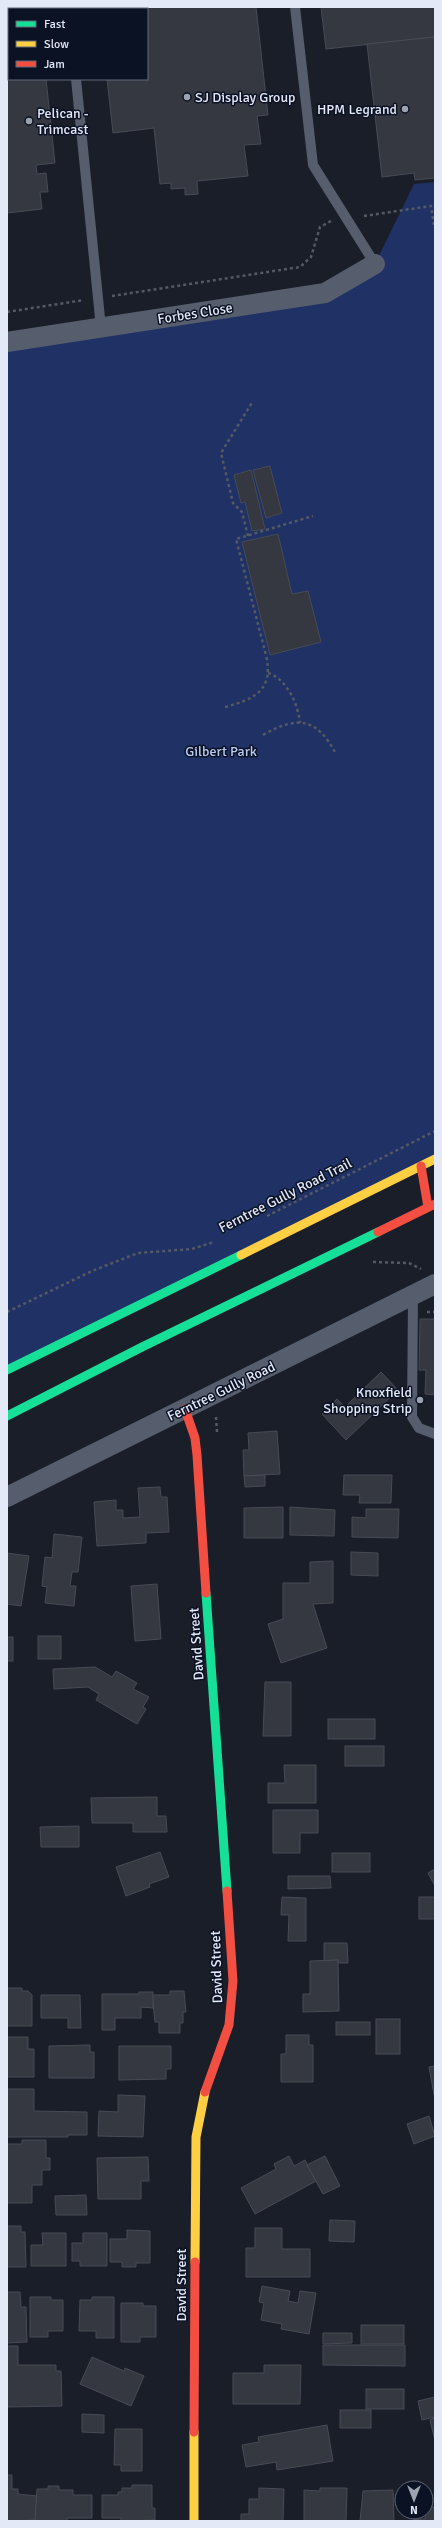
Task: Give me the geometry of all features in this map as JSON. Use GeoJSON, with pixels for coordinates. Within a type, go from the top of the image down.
{"type":"FeatureCollection","features":[{"type":"Feature","properties":{"kind":"street","name":"Forbes Close"},"geometry":{"type":"LineString","coordinates":[[7,342],[325,293],[375,264]]}},
{"type":"Feature","properties":{"kind":"street"},"geometry":{"type":"LineString","coordinates":[[7,1370],[435,1159]]}},
{"type":"Feature","properties":{"kind":"street"},"geometry":{"type":"LineString","coordinates":[[421,1166],[435,1181]]}},
{"type":"Feature","properties":{"kind":"street"},"geometry":{"type":"LineString","coordinates":[[7,1416],[142,1347],[432,1205],[421,1166]]}},
{"type":"Feature","properties":{"kind":"street","name":"Ferntree Gully Road"},"geometry":{"type":"LineString","coordinates":[[7,1497],[413,1295],[429,1279]]}},
{"type":"Feature","properties":{"kind":"street","name":"David Street"},"geometry":{"type":"LineString","coordinates":[[185,1409],[194,1438],[197,1455],[233,1981],[229,2025],[224,2044],[202,2100],[196,2137],[194,2521]]}},
{"type":"Feature","properties":{"kind":"lane"},"geometry":{"type":"LineString","coordinates":[[294,7],[313,165],[375,264]]}},
{"type":"Feature","properties":{"kind":"lane"},"geometry":{"type":"LineString","coordinates":[[76,80],[101,328]]}},
{"type":"Feature","properties":{"kind":"lane"},"geometry":{"type":"LineString","coordinates":[[413,1295],[412,1417],[419,1428],[434,1434]]}},
{"type":"Feature","properties":{"kind":"path"},"geometry":{"type":"LineString","coordinates":[[7,312],[300,267],[311,257],[322,225],[346,219],[431,206],[434,226]]}},
{"type":"Feature","properties":{"kind":"path"},"geometry":{"type":"LineString","coordinates":[[248,536],[242,512],[233,503],[221,453],[253,400]]}},
{"type":"Feature","properties":{"kind":"path"},"geometry":{"type":"LineString","coordinates":[[225,707],[243,702],[258,693],[268,681],[266,655],[236,539],[268,531],[281,524],[313,516]]}},
{"type":"Feature","properties":{"kind":"path"},"geometry":{"type":"LineString","coordinates":[[268,673],[281,680],[297,705],[300,723]]}},
{"type":"Feature","properties":{"kind":"path"},"geometry":{"type":"LineString","coordinates":[[263,735],[280,725],[307,723],[325,735],[336,754]]}},
{"type":"Feature","properties":{"kind":"path","name":"Ferntree Gully Road Trail"},"geometry":{"type":"LineString","coordinates":[[262,1219],[282,1206],[435,1131]]}},
{"type":"Feature","properties":{"kind":"path","name":"Ferntree Gully Road Trail"},"geometry":{"type":"LineString","coordinates":[[7,1312],[92,1271],[138,1253],[192,1248],[220,1240]]}},
{"type":"Feature","properties":{"kind":"path"},"geometry":{"type":"LineString","coordinates":[[373,1262],[408,1264],[422,1270],[429,1279]]}},
{"type":"Feature","properties":{"kind":"green space","name":"Gilbert Park"},"geometry":{"type":"Polygon","coordinates":[[[435,182],[435,1159],[7,1370],[7,342],[325,293],[375,264],[414,184],[435,182]]]}},
{"type":"Feature","properties":{"kind":"building","name":"Pelican - Trimcast"},"geometry":{"type":"Polygon","coordinates":[[[7,7],[38,7],[8,8],[8,80],[46,80],[55,163],[36,165],[37,174],[46,173],[48,192],[40,192],[42,209],[7,213],[7,7]]]}},
{"type":"Feature","properties":{"kind":"building","name":"SJ Display Group"},"geometry":{"type":"Polygon","coordinates":[[[256,7],[268,115],[257,116],[261,144],[244,145],[248,176],[197,181],[198,194],[185,195],[185,188],[171,189],[171,183],[160,184],[154,128],[113,133],[107,80],[148,80],[148,8],[52,8],[256,7]]]}},
{"type":"Feature","properties":{"kind":"building"},"geometry":{"type":"Polygon","coordinates":[[[321,7],[435,7],[435,37],[326,49],[321,7]]]}},
{"type":"Feature","properties":{"kind":"building","name":"HPM Legrand"},"geometry":{"type":"Polygon","coordinates":[[[435,37],[435,178],[415,180],[414,173],[382,177],[367,44],[435,37]]]}},
{"type":"Feature","properties":{"kind":"building"},"geometry":{"type":"Polygon","coordinates":[[[270,466],[282,513],[266,518],[253,470],[270,466]]]}},
{"type":"Feature","properties":{"kind":"building"},"geometry":{"type":"Polygon","coordinates":[[[251,470],[265,529],[252,531],[245,502],[241,503],[234,475],[251,470]]]}},
{"type":"Feature","properties":{"kind":"building"},"geometry":{"type":"Polygon","coordinates":[[[278,534],[292,594],[308,591],[321,642],[270,655],[242,542],[278,534]]]}},
{"type":"Feature","properties":{"kind":"building"},"geometry":{"type":"Polygon","coordinates":[[[420,1319],[435,1319],[435,1395],[425,1394],[426,1370],[419,1370],[420,1319]]]}},
{"type":"Feature","properties":{"kind":"building"},"geometry":{"type":"Polygon","coordinates":[[[381,1372],[398,1390],[346,1440],[322,1414],[337,1399],[345,1407],[381,1372]]]}},
{"type":"Feature","properties":{"kind":"building"},"geometry":{"type":"Polygon","coordinates":[[[277,1431],[280,1474],[244,1476],[243,1450],[249,1450],[248,1433],[277,1431]]]}},
{"type":"Feature","properties":{"kind":"building"},"geometry":{"type":"Polygon","coordinates":[[[265,1475],[265,1486],[245,1487],[244,1476],[265,1475]]]}},
{"type":"Feature","properties":{"kind":"building"},"geometry":{"type":"Polygon","coordinates":[[[344,1475],[392,1475],[391,1503],[359,1503],[360,1495],[343,1495],[344,1475]]]}},
{"type":"Feature","properties":{"kind":"building"},"geometry":{"type":"Polygon","coordinates":[[[160,1487],[161,1497],[167,1497],[169,1532],[146,1533],[146,1543],[97,1546],[94,1502],[116,1500],[116,1510],[123,1510],[123,1518],[140,1517],[138,1488],[160,1487]]]}},
{"type":"Feature","properties":{"kind":"building"},"geometry":{"type":"Polygon","coordinates":[[[283,1507],[283,1538],[244,1538],[244,1508],[283,1507]]]}},
{"type":"Feature","properties":{"kind":"building"},"geometry":{"type":"Polygon","coordinates":[[[290,1507],[335,1510],[334,1536],[290,1535],[290,1507]]]}},
{"type":"Feature","properties":{"kind":"building"},"geometry":{"type":"Polygon","coordinates":[[[366,1509],[399,1509],[398,1538],[352,1537],[352,1517],[366,1518],[366,1509]]]}},
{"type":"Feature","properties":{"kind":"building"},"geometry":{"type":"Polygon","coordinates":[[[54,1534],[82,1537],[78,1572],[72,1572],[70,1586],[76,1586],[74,1606],[45,1603],[47,1587],[42,1586],[45,1557],[52,1558],[54,1534]]]}},
{"type":"Feature","properties":{"kind":"building"},"geometry":{"type":"Polygon","coordinates":[[[351,1552],[378,1553],[378,1576],[351,1575],[351,1552]]]}},
{"type":"Feature","properties":{"kind":"building"},"geometry":{"type":"Polygon","coordinates":[[[7,1553],[29,1556],[21,1606],[7,1604],[7,1553]]]}},
{"type":"Feature","properties":{"kind":"building"},"geometry":{"type":"Polygon","coordinates":[[[333,1561],[333,1603],[313,1604],[327,1648],[281,1663],[268,1624],[283,1619],[283,1583],[310,1583],[310,1562],[333,1561]]]}},
{"type":"Feature","properties":{"kind":"building"},"geometry":{"type":"Polygon","coordinates":[[[157,1584],[161,1639],[135,1641],[131,1586],[157,1584]]]}},
{"type":"Feature","properties":{"kind":"building"},"geometry":{"type":"Polygon","coordinates":[[[38,1636],[61,1636],[61,1659],[38,1659],[38,1636]]]}},
{"type":"Feature","properties":{"kind":"building"},"geometry":{"type":"Polygon","coordinates":[[[7,1637],[13,1637],[13,1661],[7,1661],[7,1637]]]}},
{"type":"Feature","properties":{"kind":"building"},"geometry":{"type":"Polygon","coordinates":[[[95,1667],[112,1677],[116,1671],[137,1683],[133,1689],[149,1697],[143,1707],[146,1709],[137,1724],[96,1700],[99,1694],[88,1687],[54,1689],[53,1669],[95,1667]]]}},
{"type":"Feature","properties":{"kind":"building"},"geometry":{"type":"Polygon","coordinates":[[[265,1682],[291,1682],[291,1736],[263,1736],[265,1682]]]}},
{"type":"Feature","properties":{"kind":"building"},"geometry":{"type":"Polygon","coordinates":[[[328,1719],[375,1719],[375,1739],[328,1739],[328,1719]]]}},
{"type":"Feature","properties":{"kind":"building"},"geometry":{"type":"Polygon","coordinates":[[[345,1746],[384,1746],[384,1766],[345,1766],[345,1746]]]}},
{"type":"Feature","properties":{"kind":"building"},"geometry":{"type":"Polygon","coordinates":[[[284,1765],[316,1765],[316,1803],[268,1803],[268,1783],[285,1783],[284,1765]]]}},
{"type":"Feature","properties":{"kind":"building"},"geometry":{"type":"Polygon","coordinates":[[[157,1797],[157,1816],[166,1816],[167,1832],[133,1832],[133,1823],[92,1823],[91,1798],[157,1797]]]}},
{"type":"Feature","properties":{"kind":"building"},"geometry":{"type":"Polygon","coordinates":[[[273,1810],[318,1810],[318,1833],[300,1833],[300,1853],[273,1853],[273,1810]]]}},
{"type":"Feature","properties":{"kind":"building"},"geometry":{"type":"Polygon","coordinates":[[[79,1826],[79,1847],[41,1847],[40,1827],[79,1826]]]}},
{"type":"Feature","properties":{"kind":"building"},"geometry":{"type":"Polygon","coordinates":[[[160,1852],[169,1877],[149,1884],[150,1887],[126,1896],[116,1867],[160,1852]]]}},
{"type":"Feature","properties":{"kind":"building"},"geometry":{"type":"Polygon","coordinates":[[[332,1853],[370,1853],[370,1872],[332,1872],[332,1853]]]}},
{"type":"Feature","properties":{"kind":"building"},"geometry":{"type":"Polygon","coordinates":[[[435,1869],[435,1886],[428,1873],[435,1869]]]}},
{"type":"Feature","properties":{"kind":"building"},"geometry":{"type":"Polygon","coordinates":[[[288,1876],[330,1876],[331,1888],[288,1889],[288,1876]]]}},
{"type":"Feature","properties":{"kind":"building"},"geometry":{"type":"Polygon","coordinates":[[[282,1897],[306,1898],[306,1941],[288,1941],[289,1915],[281,1915],[282,1897]]]}},
{"type":"Feature","properties":{"kind":"building"},"geometry":{"type":"Polygon","coordinates":[[[419,1897],[435,1897],[435,1919],[419,1919],[419,1897]]]}},
{"type":"Feature","properties":{"kind":"building"},"geometry":{"type":"Polygon","coordinates":[[[324,1943],[347,1943],[348,1963],[338,1963],[338,1960],[324,1961],[324,1943]]]}},
{"type":"Feature","properties":{"kind":"building"},"geometry":{"type":"Polygon","coordinates":[[[338,1960],[339,2011],[303,2012],[303,1994],[310,1994],[310,1961],[338,1960]]]}},
{"type":"Feature","properties":{"kind":"building"},"geometry":{"type":"Polygon","coordinates":[[[7,1988],[22,1988],[22,1991],[28,1991],[32,1995],[32,2026],[7,2026],[7,1988]]]}},
{"type":"Feature","properties":{"kind":"building"},"geometry":{"type":"Polygon","coordinates":[[[170,1991],[184,1991],[186,2012],[183,2012],[183,2023],[180,2023],[180,2033],[159,2033],[159,2022],[155,2022],[152,1995],[170,1995],[170,1991]]]}},
{"type":"Feature","properties":{"kind":"building"},"geometry":{"type":"Polygon","coordinates":[[[139,1992],[153,1992],[153,2008],[141,2007],[141,2018],[115,2018],[115,2030],[102,2030],[102,1994],[139,1994],[139,1992]]]}},
{"type":"Feature","properties":{"kind":"building"},"geometry":{"type":"Polygon","coordinates":[[[41,1995],[80,1995],[81,2028],[68,2028],[68,2018],[41,2018],[41,1995]]]}},
{"type":"Feature","properties":{"kind":"building"},"geometry":{"type":"Polygon","coordinates":[[[376,2019],[400,2019],[400,2054],[376,2054],[376,2019]]]}},
{"type":"Feature","properties":{"kind":"building"},"geometry":{"type":"Polygon","coordinates":[[[336,2022],[370,2022],[370,2035],[336,2035],[336,2022]]]}},
{"type":"Feature","properties":{"kind":"building"},"geometry":{"type":"Polygon","coordinates":[[[286,2035],[309,2035],[309,2045],[313,2045],[313,2082],[281,2082],[281,2054],[286,2054],[286,2035]]]}},
{"type":"Feature","properties":{"kind":"building"},"geometry":{"type":"Polygon","coordinates":[[[7,2037],[28,2037],[28,2049],[34,2049],[34,2077],[7,2077],[7,2037]]]}},
{"type":"Feature","properties":{"kind":"building"},"geometry":{"type":"Polygon","coordinates":[[[90,2045],[90,2052],[94,2052],[94,2078],[49,2078],[49,2046],[90,2045]]]}},
{"type":"Feature","properties":{"kind":"building"},"geometry":{"type":"Polygon","coordinates":[[[119,2046],[171,2046],[171,2069],[166,2069],[166,2079],[119,2080],[119,2046]]]}},
{"type":"Feature","properties":{"kind":"building"},"geometry":{"type":"Polygon","coordinates":[[[435,2066],[435,2100],[429,2067],[435,2066]]]}},
{"type":"Feature","properties":{"kind":"building"},"geometry":{"type":"Polygon","coordinates":[[[7,2089],[34,2089],[34,2111],[87,2112],[87,2135],[68,2135],[68,2137],[7,2137],[7,2089]]]}},
{"type":"Feature","properties":{"kind":"building"},"geometry":{"type":"Polygon","coordinates":[[[118,2095],[145,2096],[143,2137],[98,2136],[99,2111],[118,2112],[118,2095]]]}},
{"type":"Feature","properties":{"kind":"building"},"geometry":{"type":"Polygon","coordinates":[[[429,2116],[435,2136],[414,2144],[407,2124],[429,2116]]]}},
{"type":"Feature","properties":{"kind":"building"},"geometry":{"type":"Polygon","coordinates":[[[22,2140],[46,2140],[46,2158],[50,2158],[50,2170],[42,2170],[42,2185],[32,2185],[32,2203],[7,2203],[7,2144],[22,2144],[22,2140]]]}},
{"type":"Feature","properties":{"kind":"building"},"geometry":{"type":"Polygon","coordinates":[[[289,2156],[294,2166],[305,2160],[316,2181],[255,2214],[241,2188],[276,2169],[274,2164],[289,2156]]]}},
{"type":"Feature","properties":{"kind":"building"},"geometry":{"type":"Polygon","coordinates":[[[325,2156],[340,2186],[323,2194],[307,2165],[325,2156]]]}},
{"type":"Feature","properties":{"kind":"building"},"geometry":{"type":"Polygon","coordinates":[[[148,2157],[149,2181],[141,2181],[141,2199],[98,2199],[97,2158],[148,2157]]]}},
{"type":"Feature","properties":{"kind":"building"},"geometry":{"type":"Polygon","coordinates":[[[86,2195],[87,2215],[56,2215],[55,2196],[86,2195]]]}},
{"type":"Feature","properties":{"kind":"building"},"geometry":{"type":"Polygon","coordinates":[[[330,2220],[355,2221],[354,2242],[329,2241],[330,2220]]]}},
{"type":"Feature","properties":{"kind":"building"},"geometry":{"type":"Polygon","coordinates":[[[7,2226],[21,2226],[21,2232],[25,2232],[26,2267],[7,2267],[7,2226]]]}},
{"type":"Feature","properties":{"kind":"building"},"geometry":{"type":"Polygon","coordinates":[[[255,2228],[282,2228],[282,2249],[310,2249],[310,2277],[246,2277],[246,2248],[255,2248],[255,2228]]]}},
{"type":"Feature","properties":{"kind":"building"},"geometry":{"type":"Polygon","coordinates":[[[127,2230],[150,2231],[150,2263],[136,2263],[136,2267],[122,2267],[122,2262],[110,2262],[110,2239],[127,2239],[127,2230]]]}},
{"type":"Feature","properties":{"kind":"building"},"geometry":{"type":"Polygon","coordinates":[[[42,2233],[66,2233],[66,2266],[31,2266],[31,2245],[43,2245],[42,2233]]]}},
{"type":"Feature","properties":{"kind":"building"},"geometry":{"type":"Polygon","coordinates":[[[83,2233],[107,2233],[107,2266],[80,2266],[80,2261],[72,2261],[72,2243],[83,2243],[83,2233]]]}},
{"type":"Feature","properties":{"kind":"building"},"geometry":{"type":"Polygon","coordinates":[[[262,2286],[290,2291],[288,2301],[298,2303],[300,2291],[316,2293],[309,2334],[281,2329],[282,2324],[261,2320],[264,2303],[259,2302],[262,2286]]]}},
{"type":"Feature","properties":{"kind":"building"},"geometry":{"type":"Polygon","coordinates":[[[7,2292],[20,2292],[21,2307],[26,2307],[27,2342],[7,2343],[7,2292]]]}},
{"type":"Feature","properties":{"kind":"building"},"geometry":{"type":"Polygon","coordinates":[[[30,2297],[51,2297],[51,2300],[63,2300],[63,2331],[48,2331],[48,2337],[30,2337],[30,2297]]]}},
{"type":"Feature","properties":{"kind":"building"},"geometry":{"type":"Polygon","coordinates":[[[92,2297],[114,2297],[114,2338],[96,2338],[96,2331],[79,2331],[80,2300],[92,2300],[92,2297]]]}},
{"type":"Feature","properties":{"kind":"building"},"geometry":{"type":"Polygon","coordinates":[[[121,2303],[143,2303],[143,2306],[156,2306],[156,2337],[140,2337],[140,2342],[121,2342],[121,2303]]]}},
{"type":"Feature","properties":{"kind":"building"},"geometry":{"type":"Polygon","coordinates":[[[361,2325],[404,2325],[404,2344],[361,2344],[361,2325]]]}},
{"type":"Feature","properties":{"kind":"building"},"geometry":{"type":"Polygon","coordinates":[[[323,2333],[352,2333],[352,2343],[323,2344],[323,2333]]]}},
{"type":"Feature","properties":{"kind":"building"},"geometry":{"type":"Polygon","coordinates":[[[323,2345],[405,2345],[405,2366],[323,2365],[323,2345]]]}},
{"type":"Feature","properties":{"kind":"building"},"geometry":{"type":"Polygon","coordinates":[[[7,2346],[18,2346],[18,2365],[56,2365],[56,2371],[61,2371],[62,2406],[7,2407],[7,2346]]]}},
{"type":"Feature","properties":{"kind":"building"},"geometry":{"type":"Polygon","coordinates":[[[92,2357],[124,2371],[125,2368],[144,2376],[131,2406],[80,2384],[92,2357]]]}},
{"type":"Feature","properties":{"kind":"building"},"geometry":{"type":"Polygon","coordinates":[[[264,2365],[301,2365],[300,2404],[233,2404],[233,2373],[264,2373],[264,2365]]]}},
{"type":"Feature","properties":{"kind":"building"},"geometry":{"type":"Polygon","coordinates":[[[366,2389],[404,2389],[404,2409],[366,2409],[366,2389]]]}},
{"type":"Feature","properties":{"kind":"building"},"geometry":{"type":"Polygon","coordinates":[[[435,2397],[435,2417],[422,2420],[418,2401],[435,2397]]]}},
{"type":"Feature","properties":{"kind":"building"},"geometry":{"type":"Polygon","coordinates":[[[340,2410],[371,2410],[371,2428],[340,2428],[340,2410]]]}},
{"type":"Feature","properties":{"kind":"building"},"geometry":{"type":"Polygon","coordinates":[[[82,2414],[104,2415],[104,2433],[82,2432],[82,2414]]]}},
{"type":"Feature","properties":{"kind":"building"},"geometry":{"type":"Polygon","coordinates":[[[435,2418],[435,2441],[430,2420],[435,2418]]]}},
{"type":"Feature","properties":{"kind":"building"},"geometry":{"type":"Polygon","coordinates":[[[327,2425],[333,2461],[277,2470],[276,2462],[246,2467],[242,2445],[259,2442],[258,2437],[327,2425]]]}},
{"type":"Feature","properties":{"kind":"building"},"geometry":{"type":"Polygon","coordinates":[[[115,2429],[142,2429],[142,2471],[121,2471],[121,2465],[114,2465],[115,2429]]]}},
{"type":"Feature","properties":{"kind":"building"},"geometry":{"type":"Polygon","coordinates":[[[7,2475],[12,2475],[12,2489],[18,2489],[18,2494],[37,2496],[37,2520],[7,2521],[7,2475]]]}},
{"type":"Feature","properties":{"kind":"building"},"geometry":{"type":"Polygon","coordinates":[[[132,2485],[152,2485],[152,2508],[155,2508],[155,2520],[121,2521],[121,2518],[102,2518],[102,2495],[118,2495],[118,2492],[122,2492],[122,2488],[132,2488],[132,2485]]]}},
{"type":"Feature","properties":{"kind":"building"},"geometry":{"type":"Polygon","coordinates":[[[48,2486],[59,2486],[59,2490],[73,2490],[73,2495],[92,2495],[92,2518],[67,2518],[67,2521],[35,2521],[37,2489],[48,2489],[48,2486]]]}},
{"type":"Feature","properties":{"kind":"building"},"geometry":{"type":"Polygon","coordinates":[[[259,2488],[284,2489],[283,2521],[241,2521],[241,2514],[249,2514],[249,2499],[259,2499],[259,2488]]]}},
{"type":"Feature","properties":{"kind":"building"},"geometry":{"type":"Polygon","coordinates":[[[320,2488],[347,2488],[346,2521],[304,2521],[304,2490],[320,2491],[320,2488]]]}},
{"type":"Feature","properties":{"kind":"building"},"geometry":{"type":"Polygon","coordinates":[[[393,2490],[394,2521],[360,2521],[363,2491],[393,2490]]]}},
{"type":"Feature","properties":{"kind":"building"},"geometry":{"type":"Polygon","coordinates":[[[435,2507],[435,2521],[414,2521],[434,2520],[435,2507]]]}},
{"type":"Feature","properties":{"kind":"traffic: fast"},"geometry":{"type":"LineString","coordinates":[[7,1416],[142,1347],[378,1232]]}},
{"type":"Feature","properties":{"kind":"traffic: fast"},"geometry":{"type":"LineString","coordinates":[[7,1370],[241,1255]]}},
{"type":"Feature","properties":{"kind":"traffic: fast"},"geometry":{"type":"LineString","coordinates":[[206,1593],[227,1891]]}},
{"type":"Feature","properties":{"kind":"traffic: slow"},"geometry":{"type":"LineString","coordinates":[[241,1255],[435,1159]]}},
{"type":"Feature","properties":{"kind":"traffic: slow"},"geometry":{"type":"LineString","coordinates":[[195,2262],[196,2137],[205,2092]]}},
{"type":"Feature","properties":{"kind":"traffic: slow"},"geometry":{"type":"LineString","coordinates":[[194,2432],[194,2521]]}},
{"type":"Feature","properties":{"kind":"traffic: jam"},"geometry":{"type":"LineString","coordinates":[[421,1166],[428,1207]]}},
{"type":"Feature","properties":{"kind":"traffic: jam"},"geometry":{"type":"LineString","coordinates":[[378,1232],[435,1204]]}},
{"type":"Feature","properties":{"kind":"traffic: jam"},"geometry":{"type":"LineString","coordinates":[[185,1409],[195,1438],[197,1455],[206,1593]]}},
{"type":"Feature","properties":{"kind":"traffic: jam"},"geometry":{"type":"LineString","coordinates":[[205,2092],[229,2025],[233,1981],[227,1891]]}},
{"type":"Feature","properties":{"kind":"traffic: jam"},"geometry":{"type":"LineString","coordinates":[[194,2432],[195,2262]]}},
{"type":"Feature","properties":{"kind":"place","name":"SJ Display Group"},"geometry":{"type":"Point","coordinates":[187,97]}},
{"type":"Feature","properties":{"kind":"place","name":"HPM Legrand"},"geometry":{"type":"Point","coordinates":[405,109]}},
{"type":"Feature","properties":{"kind":"place","name":"Pelican - Trimcast"},"geometry":{"type":"Point","coordinates":[29,121]}},
{"type":"Feature","properties":{"kind":"place","name":"Knoxfield Shopping Strip"},"geometry":{"type":"Point","coordinates":[420,1400]}}]}
